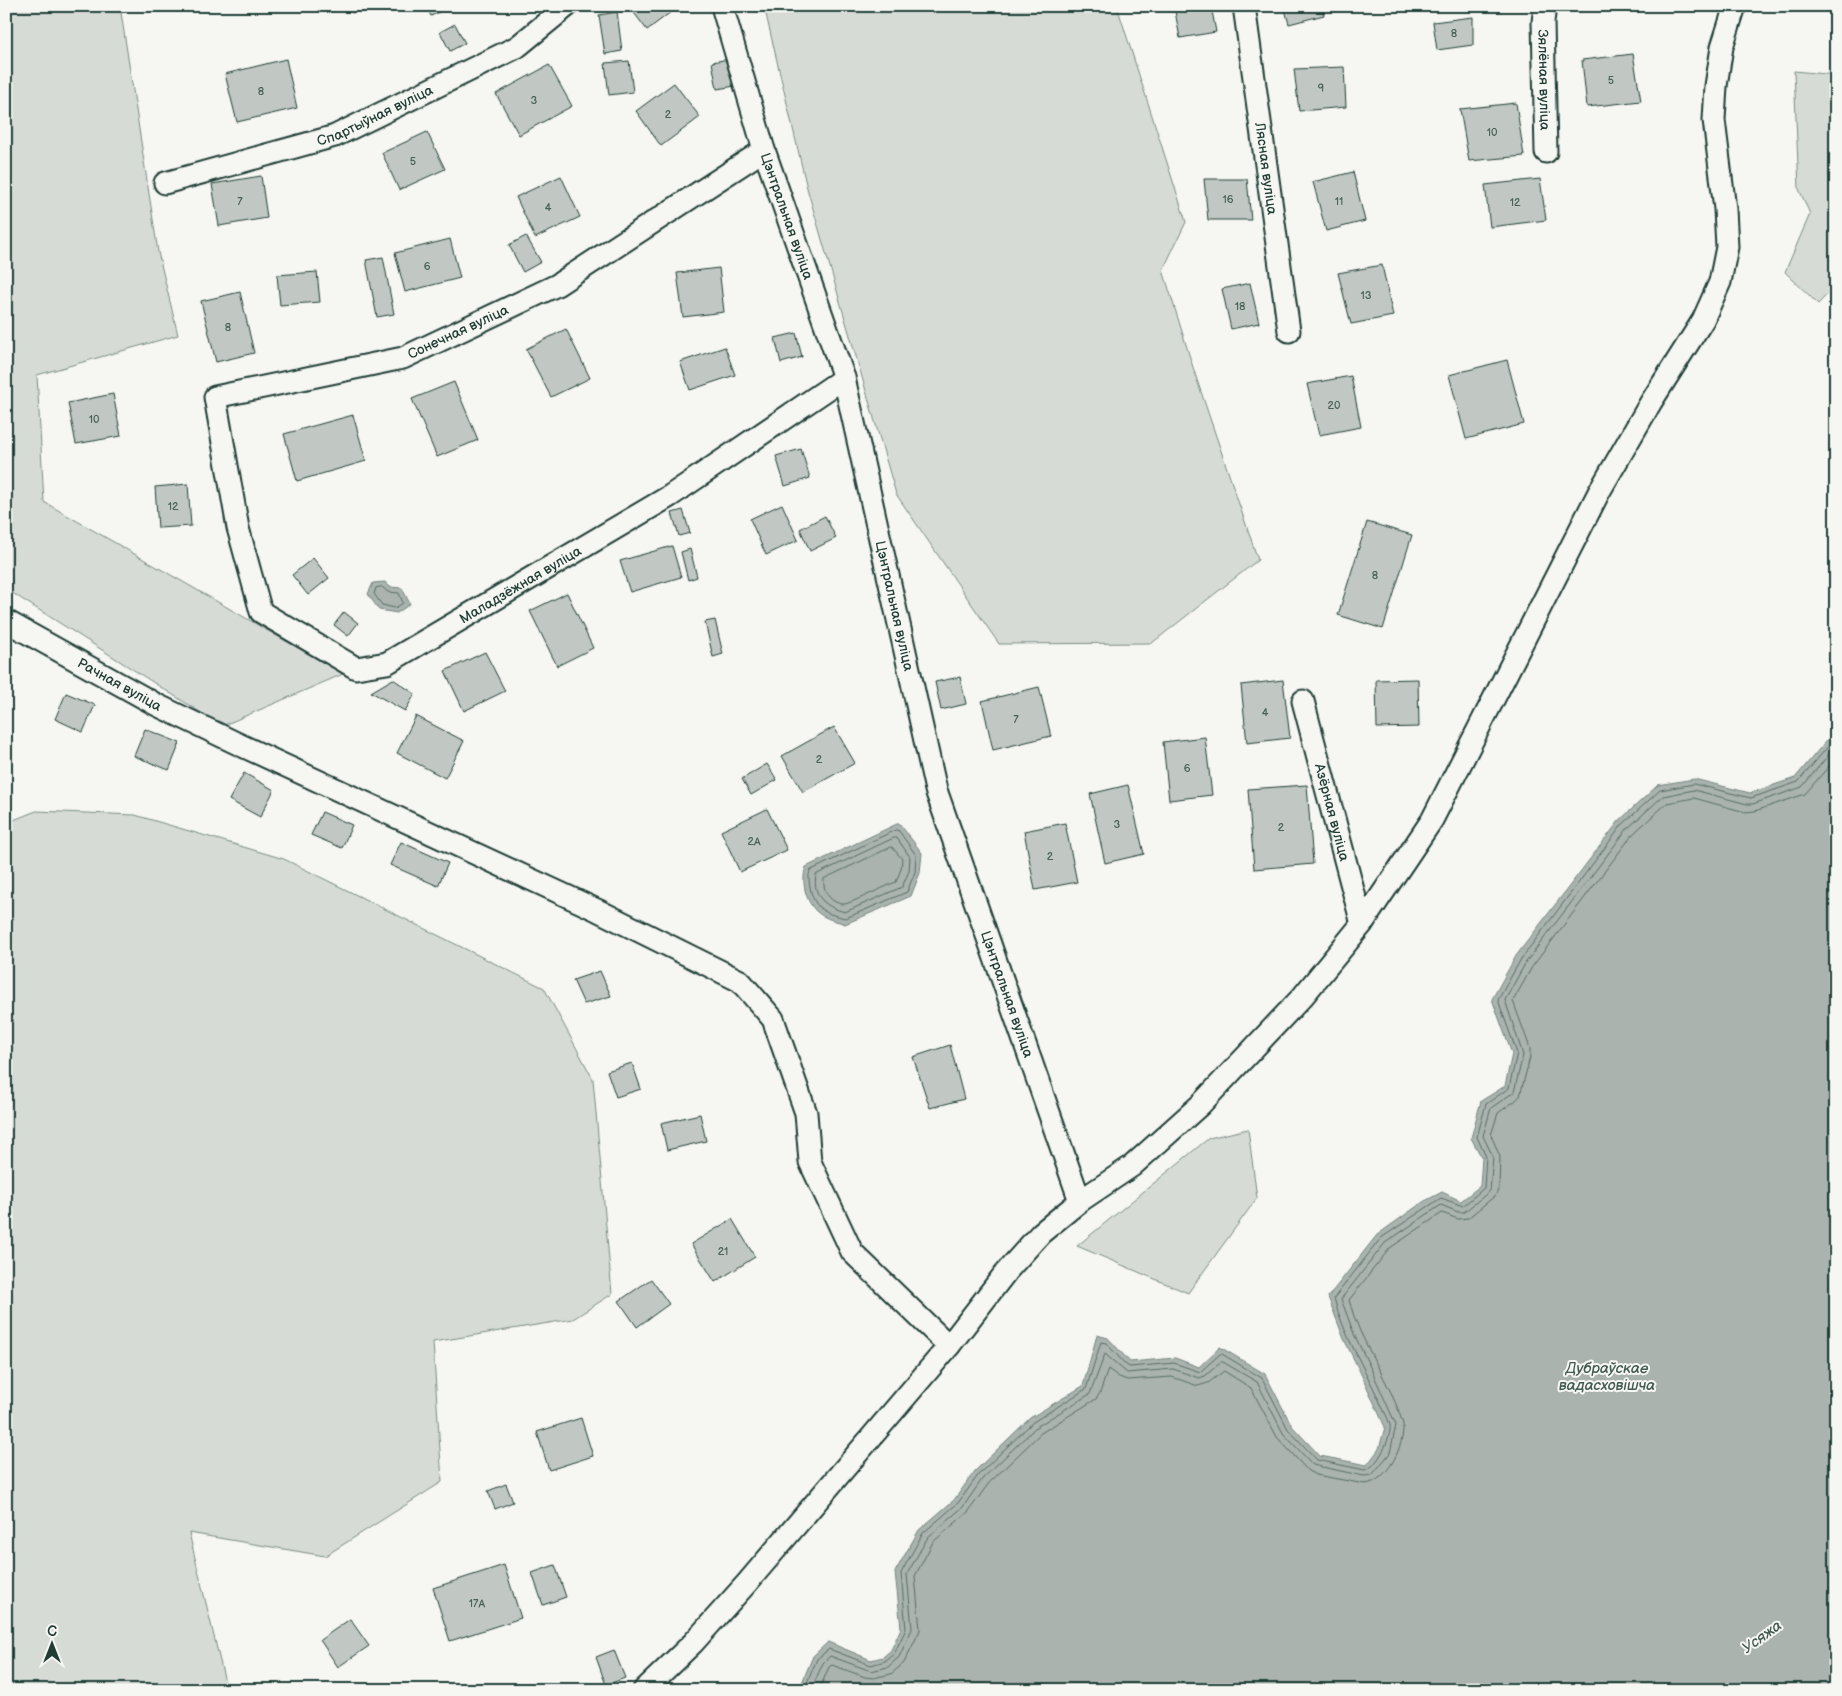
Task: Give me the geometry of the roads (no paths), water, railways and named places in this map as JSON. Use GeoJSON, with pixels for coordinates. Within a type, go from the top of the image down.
{"type":"FeatureCollection","features":[{"type":"Feature","properties":{"kind":"street","name":"Спартыўная вуліца"},"geometry":{"type":"LineString","coordinates":[[165,183],[335,136],[517,46],[567,6]]}},
{"type":"Feature","properties":{"kind":"street","name":"Цэнтральная вуліца"},"geometry":{"type":"LineString","coordinates":[[722,6],[764,150],[844,378],[936,790],[1080,1201]]}},
{"type":"Feature","properties":{"kind":"street","name":"Лясная вуліца"},"geometry":{"type":"LineString","coordinates":[[1244,6],[1289,331]]}},
{"type":"Feature","properties":{"kind":"street","name":"Зялёная вуліца"},"geometry":{"type":"LineString","coordinates":[[1545,6],[1543,22],[1546,152]]}},
{"type":"Feature","properties":{"kind":"street"},"geometry":{"type":"LineString","coordinates":[[644,1690],[693,1643],[747,1583],[949,1346],[1006,1272],[1041,1233],[1080,1201],[1132,1166],[1200,1105],[1303,996],[1362,924],[1432,820],[1599,492],[1651,402],[1703,320],[1720,282],[1727,247],[1725,209],[1714,120],[1716,86],[1722,47],[1735,6]]}},
{"type":"Feature","properties":{"kind":"street","name":"Сонечная вуліца"},"geometry":{"type":"LineString","coordinates":[[238,528],[215,397],[403,358],[556,285],[764,150]]}},
{"type":"Feature","properties":{"kind":"street","name":"Маладзёжная вуліца"},"geometry":{"type":"LineString","coordinates":[[238,528],[261,612],[356,668],[387,663],[670,496],[844,378]]}},
{"type":"Feature","properties":{"kind":"street","name":"Рачная вуліца"},"geometry":{"type":"LineString","coordinates":[[6,621],[157,705],[236,744],[597,910],[740,981],[773,1019],[806,1113],[810,1162],[852,1252],[949,1346]]}},
{"type":"Feature","properties":{"kind":"street","name":"Азёрная вуліца"},"geometry":{"type":"LineString","coordinates":[[1303,701],[1362,924]]}},
{"type":"Feature","properties":{"kind":"water"},"geometry":{"type":"Polygon","coordinates":[[[385,582],[390,587],[402,588],[410,604],[397,613],[379,610],[368,594],[373,583],[385,582]]]}},
{"type":"Feature","properties":{"kind":"water","name":"Дубраўскае вадасховішча"},"geometry":{"type":"Polygon","coordinates":[[[1836,729],[1836,1690],[799,1690],[813,1656],[828,1642],[871,1660],[883,1657],[891,1650],[901,1628],[895,1572],[919,1530],[954,1500],[975,1471],[1030,1418],[1083,1386],[1097,1335],[1108,1338],[1130,1362],[1175,1358],[1199,1367],[1220,1347],[1265,1374],[1292,1426],[1320,1456],[1367,1465],[1379,1449],[1385,1427],[1344,1339],[1328,1297],[1377,1235],[1423,1202],[1442,1192],[1461,1201],[1480,1186],[1482,1158],[1471,1138],[1481,1101],[1505,1086],[1512,1054],[1492,999],[1516,956],[1619,821],[1658,785],[1694,779],[1750,793],[1795,778],[1836,729]]]}},
{"type":"Feature","properties":{"kind":"water"},"geometry":{"type":"Polygon","coordinates":[[[899,823],[922,853],[920,873],[911,896],[845,924],[828,919],[817,912],[806,894],[804,873],[806,867],[899,823]]]}},
{"type":"Feature","properties":{"kind":"water label","name":"Усяжа"},"geometry":{"type":"Point","coordinates":[1762,1637]}}]}
